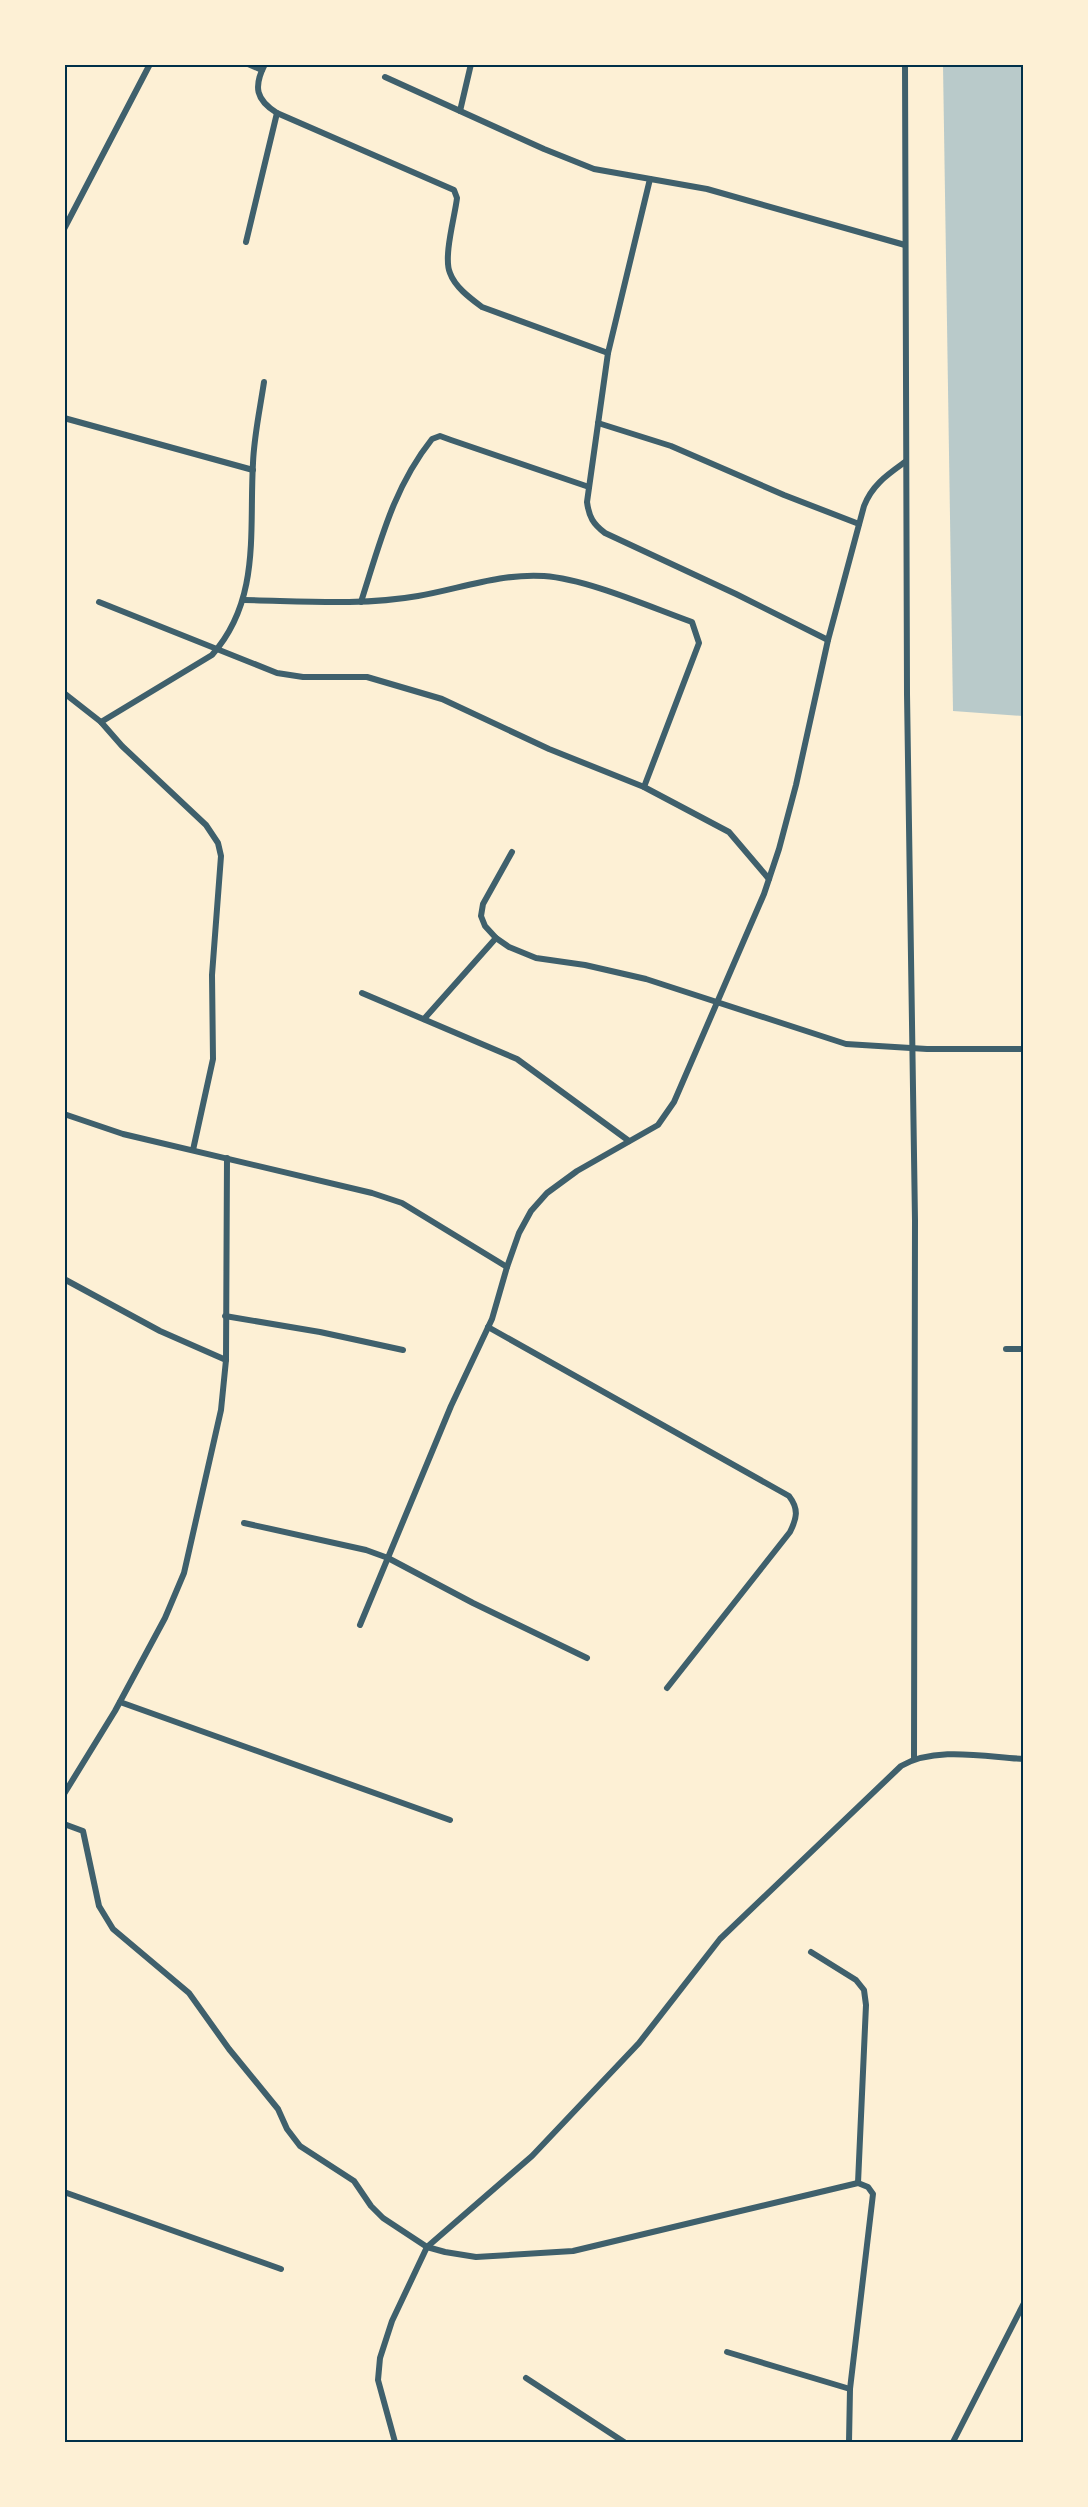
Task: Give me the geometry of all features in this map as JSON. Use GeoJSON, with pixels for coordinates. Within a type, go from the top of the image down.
{"type":"FeatureCollection","features":[{"type":"Feature","properties":{"kind":"street"},"geometry":{"type":"LineString","coordinates":[[64,229],[150,64]]}},
{"type":"Feature","properties":{"kind":"street"},"geometry":{"type":"LineString","coordinates":[[248,64],[263,67],[258,91],[264,105],[277,113],[454,190],[457,198],[448,261],[449,273],[469,297],[482,307],[608,353]]}},
{"type":"Feature","properties":{"kind":"street"},"geometry":{"type":"LineString","coordinates":[[460,111],[471,64]]}},
{"type":"Feature","properties":{"kind":"street"},"geometry":{"type":"LineString","coordinates":[[905,64],[905,462],[913,1048],[914,1758]]}},
{"type":"Feature","properties":{"kind":"street"},"geometry":{"type":"LineString","coordinates":[[385,76],[544,149],[594,169],[707,189],[904,245]]}},
{"type":"Feature","properties":{"kind":"street"},"geometry":{"type":"LineString","coordinates":[[246,242],[277,113]]}},
{"type":"Feature","properties":{"kind":"street"},"geometry":{"type":"LineString","coordinates":[[650,179],[608,353],[586,502],[589,517],[605,534],[736,594],[828,640]]}},
{"type":"Feature","properties":{"kind":"street"},"geometry":{"type":"LineString","coordinates":[[101,722],[181,675],[217,650],[235,622],[244,600],[252,526],[253,470],[264,382]]}},
{"type":"Feature","properties":{"kind":"street"},"geometry":{"type":"LineString","coordinates":[[64,418],[253,470]]}},
{"type":"Feature","properties":{"kind":"street"},"geometry":{"type":"LineString","coordinates":[[598,423],[671,446],[784,495],[859,524]]}},
{"type":"Feature","properties":{"kind":"street"},"geometry":{"type":"LineString","coordinates":[[361,602],[404,479],[432,439],[440,436],[589,487]]}},
{"type":"Feature","properties":{"kind":"street"},"geometry":{"type":"LineString","coordinates":[[360,1625],[451,1406],[488,1327],[519,1233],[531,1211],[547,1193],[577,1171],[658,1125],[665,1118],[718,1004],[769,879],[796,785],[828,640],[869,492],[905,462]]}},
{"type":"Feature","properties":{"kind":"street"},"geometry":{"type":"LineString","coordinates":[[244,600],[361,602],[417,596],[514,576],[545,576],[574,581],[692,622],[696,628],[699,643],[644,787]]}},
{"type":"Feature","properties":{"kind":"street"},"geometry":{"type":"LineString","coordinates":[[99,602],[277,673],[303,677],[367,677],[442,699],[549,749],[644,787],[729,832],[769,879]]}},
{"type":"Feature","properties":{"kind":"street"},"geometry":{"type":"LineString","coordinates":[[64,693],[101,722],[122,746],[206,825],[218,843],[221,856],[212,975],[213,1059],[193,1150]]}},
{"type":"Feature","properties":{"kind":"street"},"geometry":{"type":"LineString","coordinates":[[512,852],[483,904],[482,916],[485,926],[496,938],[508,947],[536,958],[585,965],[646,979],[846,1044],[913,1048],[1023,1049]]}},
{"type":"Feature","properties":{"kind":"street"},"geometry":{"type":"LineString","coordinates":[[424,1019],[496,938]]}},
{"type":"Feature","properties":{"kind":"street"},"geometry":{"type":"LineString","coordinates":[[362,993],[517,1059],[629,1141]]}},
{"type":"Feature","properties":{"kind":"street"},"geometry":{"type":"LineString","coordinates":[[64,1114],[123,1134],[372,1193],[402,1203],[507,1267]]}},
{"type":"Feature","properties":{"kind":"street"},"geometry":{"type":"LineString","coordinates":[[64,1794],[120,1702],[165,1618],[184,1573],[221,1410],[226,1360],[227,1158]]}},
{"type":"Feature","properties":{"kind":"street"},"geometry":{"type":"LineString","coordinates":[[64,1280],[160,1332],[226,1360]]}},
{"type":"Feature","properties":{"kind":"street"},"geometry":{"type":"LineString","coordinates":[[225,1316],[320,1332],[403,1350]]}},
{"type":"Feature","properties":{"kind":"street"},"geometry":{"type":"LineString","coordinates":[[488,1327],[789,1496],[797,1506],[796,1519],[790,1532],[667,1688]]}},
{"type":"Feature","properties":{"kind":"street"},"geometry":{"type":"LineString","coordinates":[[1006,1349],[1023,1349]]}},
{"type":"Feature","properties":{"kind":"street"},"geometry":{"type":"LineString","coordinates":[[244,1523],[366,1550],[388,1558],[473,1603],[587,1658]]}},
{"type":"Feature","properties":{"kind":"street"},"geometry":{"type":"LineString","coordinates":[[120,1702],[450,1820]]}},
{"type":"Feature","properties":{"kind":"street"},"geometry":{"type":"LineString","coordinates":[[395,2442],[378,2379],[380,2358],[392,2321],[427,2247],[532,2156],[639,2043],[720,1939],[901,1766],[914,1758],[950,1755],[1023,1759]]}},
{"type":"Feature","properties":{"kind":"street"},"geometry":{"type":"LineString","coordinates":[[64,1824],[83,1831],[99,1906],[113,1929],[189,1993],[229,2049],[278,2109],[287,2129],[300,2146],[354,2181],[371,2206],[383,2218],[427,2247],[476,2257],[573,2251],[858,2183],[868,2187],[873,2194],[850,2390],[849,2442]]}},
{"type":"Feature","properties":{"kind":"street"},"geometry":{"type":"LineString","coordinates":[[812,1952],[856,1980],[864,1990],[867,2005],[858,2183]]}},
{"type":"Feature","properties":{"kind":"street"},"geometry":{"type":"LineString","coordinates":[[64,2192],[281,2268]]}},
{"type":"Feature","properties":{"kind":"street"},"geometry":{"type":"LineString","coordinates":[[953,2442],[1023,2303]]}},
{"type":"Feature","properties":{"kind":"street"},"geometry":{"type":"LineString","coordinates":[[727,2352],[850,2390]]}},
{"type":"Feature","properties":{"kind":"street"},"geometry":{"type":"LineString","coordinates":[[526,2378],[624,2442]]}},
{"type":"Feature","properties":{"kind":"shaded area"},"geometry":{"type":"Polygon","coordinates":[[[943,65],[1023,65],[1023,716],[953,711],[943,65]]]}}]}
